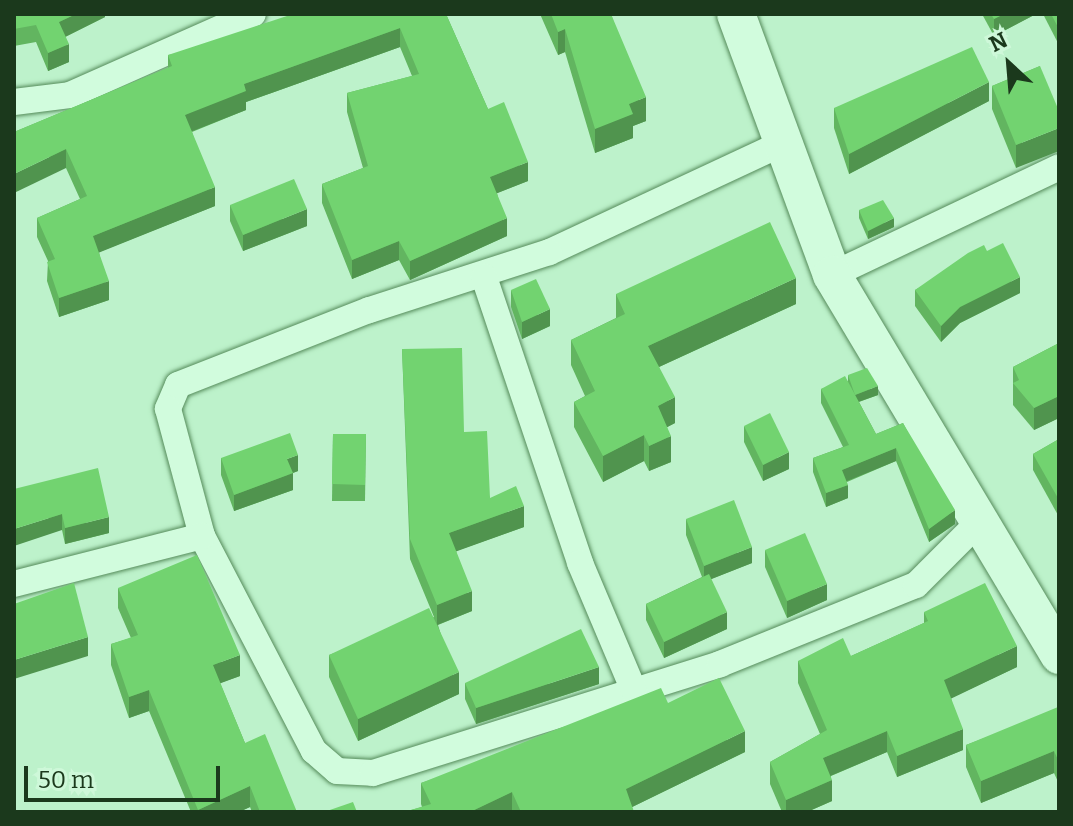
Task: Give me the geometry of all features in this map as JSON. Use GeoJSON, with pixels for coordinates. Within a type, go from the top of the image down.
{"type":"FeatureCollection","features":[{"type":"Feature","properties":{"kind":"street"},"geometry":{"type":"LineString","coordinates":[[14,102],[70,95],[204,23],[253,14]]}},
{"type":"Feature","properties":{"kind":"street"},"geometry":{"type":"LineString","coordinates":[[736,14],[781,144],[832,275],[977,524],[1059,655]]}},
{"type":"Feature","properties":{"kind":"street"},"geometry":{"type":"LineString","coordinates":[[781,144],[484,277],[369,310],[178,385],[168,409],[202,536],[314,751],[337,771],[373,773],[634,691],[916,585],[977,524]]}},
{"type":"Feature","properties":{"kind":"street"},"geometry":{"type":"LineString","coordinates":[[832,275],[1059,167]]}},
{"type":"Feature","properties":{"kind":"street"},"geometry":{"type":"LineString","coordinates":[[484,277],[580,563],[634,691]]}},
{"type":"Feature","properties":{"kind":"street"},"geometry":{"type":"LineString","coordinates":[[14,584],[202,536]]}},
{"type":"Feature","properties":{"kind":"building"},"geometry":{"type":"Polygon","coordinates":[[[14,14],[76,14],[59,22],[69,44],[48,53],[36,25],[14,29],[14,14]]]}},
{"type":"Feature","properties":{"kind":"building"},"geometry":{"type":"Polygon","coordinates":[[[293,14],[446,14],[488,109],[504,102],[528,162],[490,177],[507,218],[410,261],[399,241],[352,260],[322,184],[368,166],[347,93],[419,74],[400,28],[244,84],[246,91],[185,115],[215,187],[93,236],[109,281],[59,298],[47,262],[55,259],[37,218],[87,196],[66,149],[14,174],[14,132],[172,66],[168,55],[293,14]]]}},
{"type":"Feature","properties":{"kind":"building"},"geometry":{"type":"Polygon","coordinates":[[[551,14],[611,14],[646,97],[629,104],[633,114],[595,129],[565,29],[558,32],[551,14]]]}},
{"type":"Feature","properties":{"kind":"building"},"geometry":{"type":"Polygon","coordinates":[[[1051,14],[1059,14],[1059,29],[1051,14]]]}},
{"type":"Feature","properties":{"kind":"building"},"geometry":{"type":"Polygon","coordinates":[[[972,47],[989,82],[849,154],[834,108],[972,47]]]}},
{"type":"Feature","properties":{"kind":"building"},"geometry":{"type":"Polygon","coordinates":[[[1040,66],[1059,111],[1059,128],[1016,145],[992,86],[1040,66]]]}},
{"type":"Feature","properties":{"kind":"building"},"geometry":{"type":"Polygon","coordinates":[[[294,179],[307,209],[243,235],[230,205],[294,179]]]}},
{"type":"Feature","properties":{"kind":"building"},"geometry":{"type":"Polygon","coordinates":[[[883,200],[894,218],[868,231],[859,210],[883,200]]]}},
{"type":"Feature","properties":{"kind":"building"},"geometry":{"type":"Polygon","coordinates":[[[770,222],[796,278],[648,346],[675,397],[658,406],[671,436],[649,446],[644,435],[603,456],[574,402],[595,391],[571,340],[625,314],[616,294],[770,222]]]}},
{"type":"Feature","properties":{"kind":"building"},"geometry":{"type":"Polygon","coordinates":[[[1003,243],[1020,277],[960,307],[941,326],[915,290],[968,253],[984,245],[987,251],[1003,243]]]}},
{"type":"Feature","properties":{"kind":"building"},"geometry":{"type":"Polygon","coordinates":[[[536,279],[550,309],[522,322],[511,290],[536,279]]]}},
{"type":"Feature","properties":{"kind":"building"},"geometry":{"type":"Polygon","coordinates":[[[1059,343],[1059,396],[1034,408],[1013,383],[1019,380],[1013,367],[1059,343]]]}},
{"type":"Feature","properties":{"kind":"building"},"geometry":{"type":"Polygon","coordinates":[[[462,348],[464,432],[487,431],[490,498],[516,486],[524,506],[449,533],[472,591],[437,605],[410,539],[402,349],[462,348]]]}},
{"type":"Feature","properties":{"kind":"building"},"geometry":{"type":"Polygon","coordinates":[[[867,368],[878,386],[855,395],[848,375],[867,368]]]}},
{"type":"Feature","properties":{"kind":"building"},"geometry":{"type":"Polygon","coordinates":[[[845,376],[876,434],[903,423],[955,510],[929,529],[896,448],[842,470],[848,485],[826,493],[813,458],[849,445],[821,389],[845,376]]]}},
{"type":"Feature","properties":{"kind":"building"},"geometry":{"type":"Polygon","coordinates":[[[770,413],[789,452],[763,465],[744,426],[770,413]]]}},
{"type":"Feature","properties":{"kind":"building"},"geometry":{"type":"Polygon","coordinates":[[[290,433],[298,455],[287,459],[293,473],[234,495],[221,458],[290,433]]]}},
{"type":"Feature","properties":{"kind":"building"},"geometry":{"type":"Polygon","coordinates":[[[333,434],[366,434],[365,485],[332,484],[333,434]]]}},
{"type":"Feature","properties":{"kind":"building"},"geometry":{"type":"Polygon","coordinates":[[[1059,439],[1059,500],[1033,454],[1059,439]]]}},
{"type":"Feature","properties":{"kind":"building"},"geometry":{"type":"Polygon","coordinates":[[[98,468],[109,517],[65,528],[62,514],[14,529],[14,489],[98,468]]]}},
{"type":"Feature","properties":{"kind":"building"},"geometry":{"type":"Polygon","coordinates":[[[734,500],[752,547],[704,566],[686,519],[734,500]]]}},
{"type":"Feature","properties":{"kind":"building"},"geometry":{"type":"Polygon","coordinates":[[[805,533],[827,584],[787,601],[765,550],[805,533]]]}},
{"type":"Feature","properties":{"kind":"building"},"geometry":{"type":"Polygon","coordinates":[[[197,555],[240,655],[213,665],[245,743],[265,734],[297,812],[260,812],[250,786],[198,810],[149,690],[129,697],[111,644],[138,635],[118,588],[197,555]]]}},
{"type":"Feature","properties":{"kind":"building"},"geometry":{"type":"Polygon","coordinates":[[[709,574],[727,612],[664,642],[646,604],[709,574]]]}},
{"type":"Feature","properties":{"kind":"building"},"geometry":{"type":"Polygon","coordinates":[[[74,583],[88,637],[14,660],[14,604],[74,583]]]}},
{"type":"Feature","properties":{"kind":"building"},"geometry":{"type":"Polygon","coordinates":[[[985,583],[1017,646],[944,680],[963,729],[897,756],[887,731],[823,758],[832,780],[786,800],[770,762],[827,730],[798,661],[843,638],[851,656],[928,621],[924,612],[985,583]]]}},
{"type":"Feature","properties":{"kind":"building"},"geometry":{"type":"Polygon","coordinates":[[[429,608],[459,672],[358,719],[329,655],[429,608]]]}},
{"type":"Feature","properties":{"kind":"building"},"geometry":{"type":"Polygon","coordinates":[[[581,629],[599,667],[476,708],[465,683],[581,629]]]}},
{"type":"Feature","properties":{"kind":"building"},"geometry":{"type":"Polygon","coordinates":[[[719,678],[745,731],[626,789],[634,812],[521,812],[512,792],[470,812],[404,812],[431,804],[421,783],[661,688],[668,703],[719,678]]]}},
{"type":"Feature","properties":{"kind":"building"},"geometry":{"type":"Polygon","coordinates":[[[1058,707],[1059,762],[1054,751],[981,781],[966,745],[1058,707]]]}},
{"type":"Feature","properties":{"kind":"building"},"geometry":{"type":"Polygon","coordinates":[[[353,802],[357,812],[324,812],[353,802]]]}}]}
